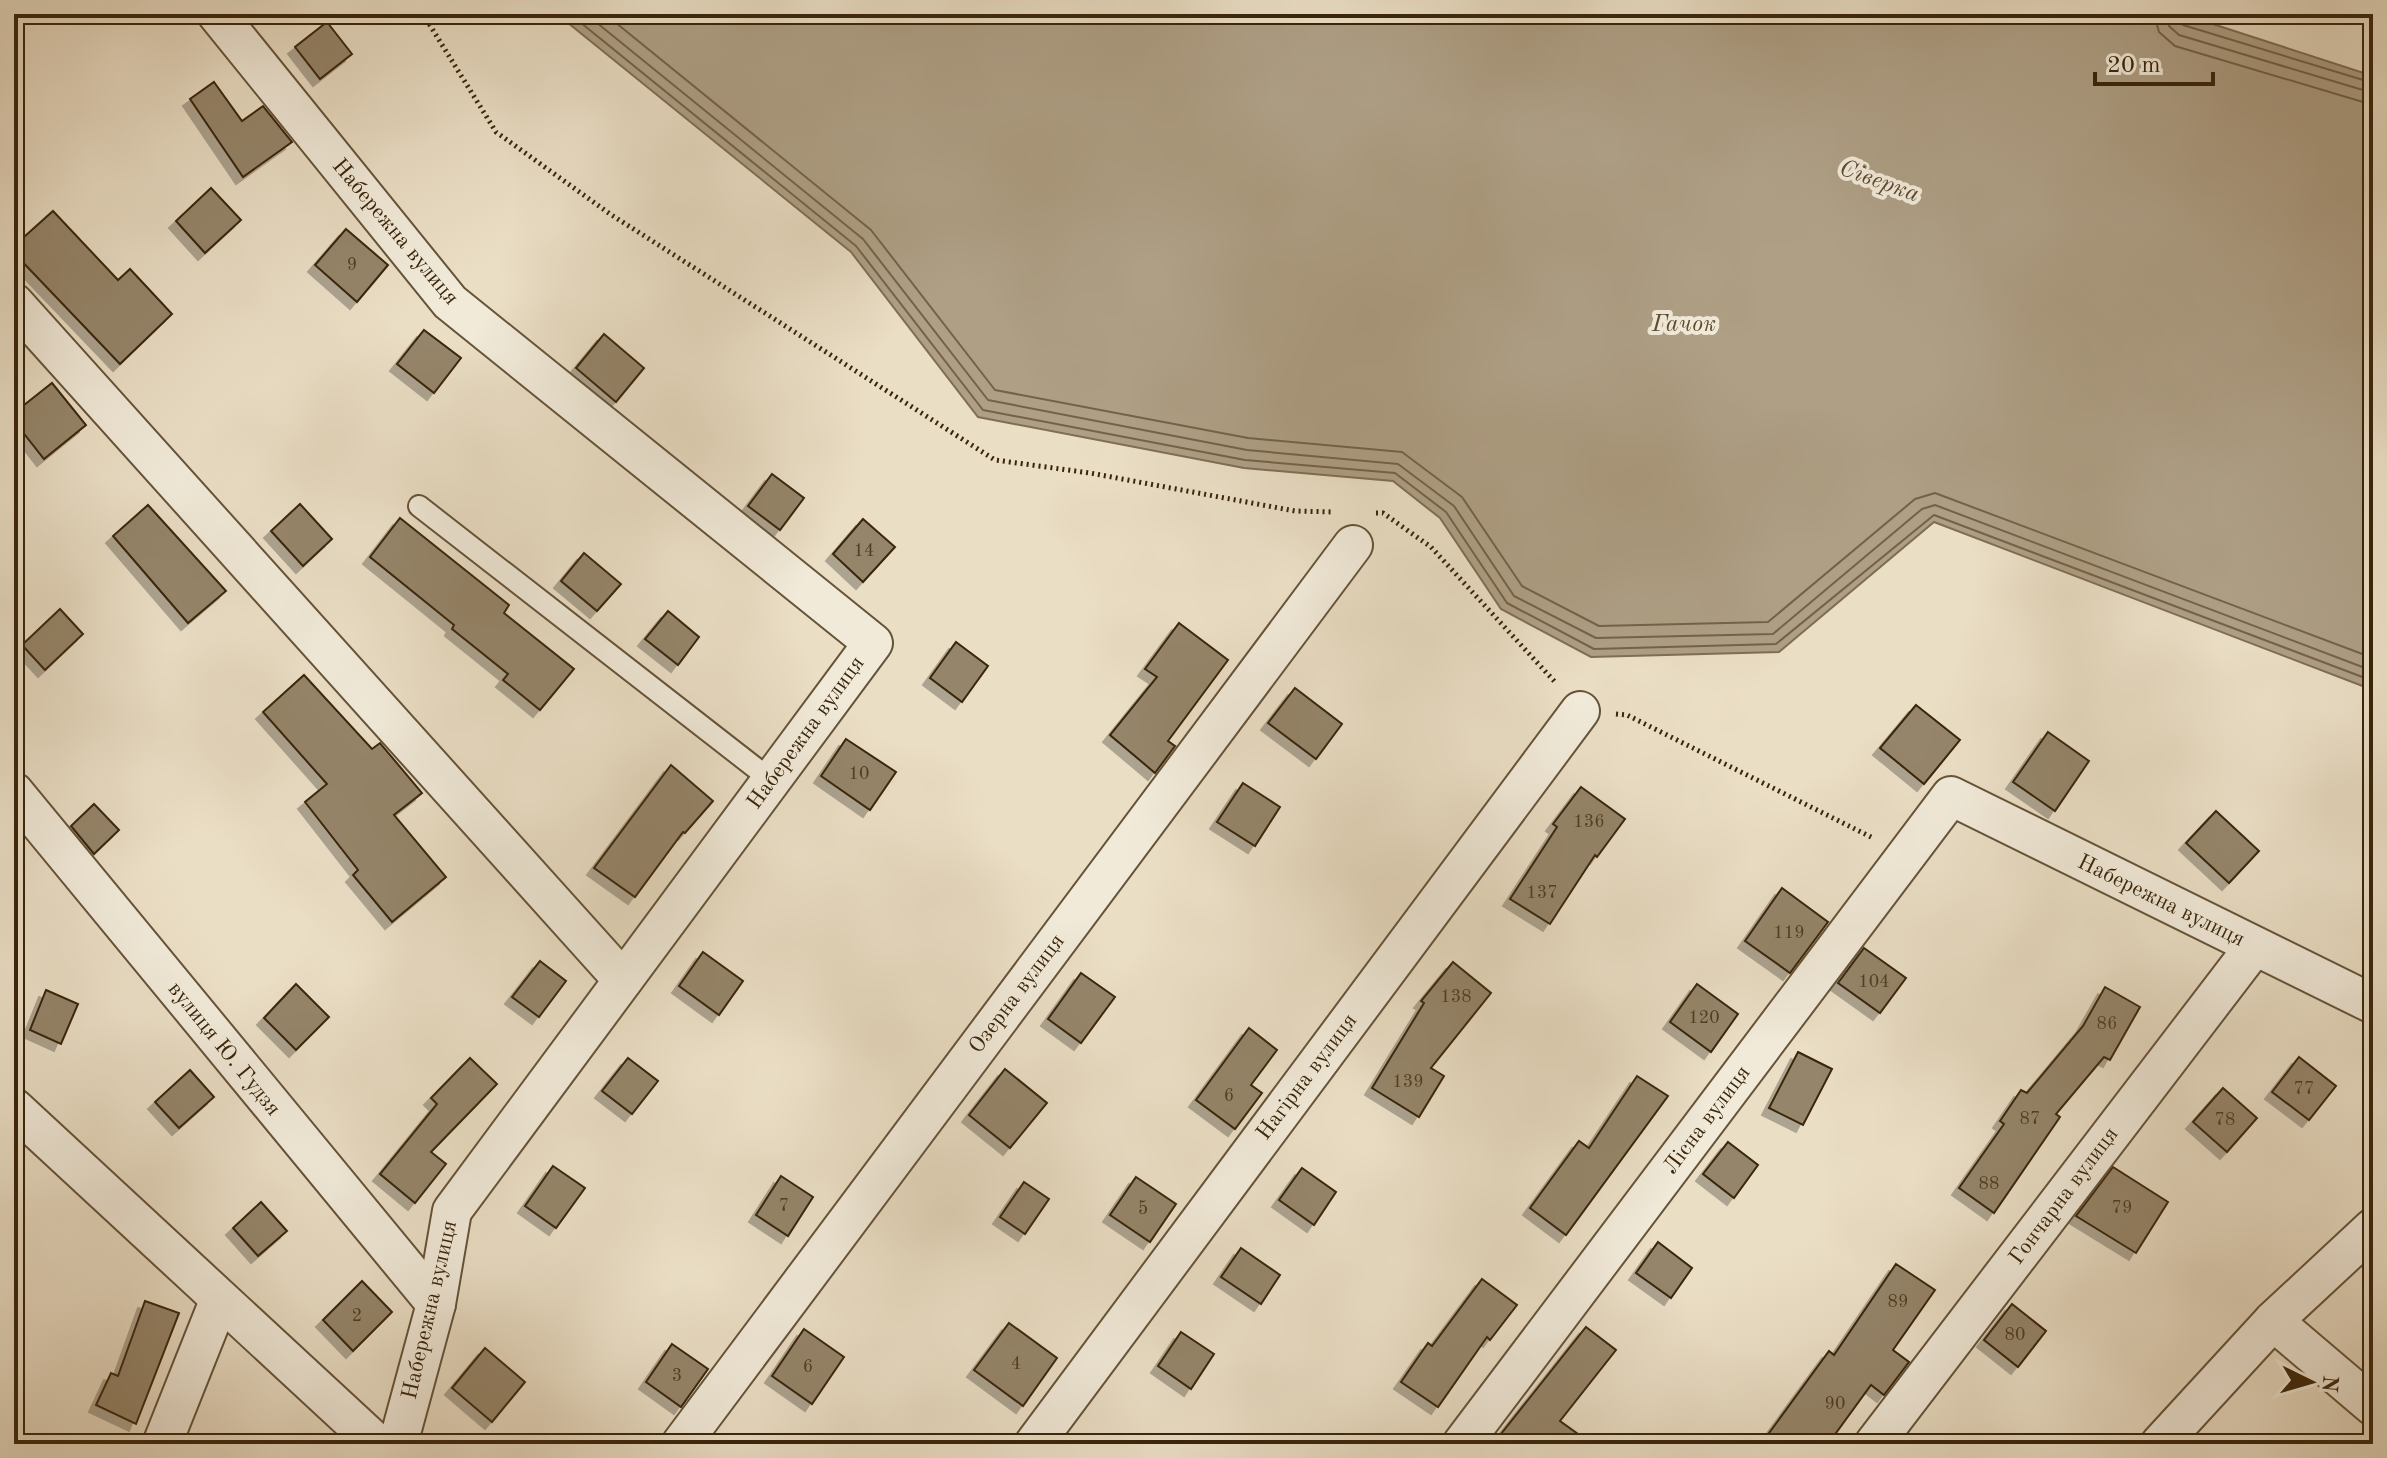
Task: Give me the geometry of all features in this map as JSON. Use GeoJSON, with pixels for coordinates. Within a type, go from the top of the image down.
{"type":"FeatureCollection","features":[{"type":"Feature","properties":{"kind":"street","name":"Набережна вулиця"},"geometry":{"type":"LineString","coordinates":[[217,14],[450,302],[873,643],[452,1211],[436,1304],[398,1444]]}},
{"type":"Feature","properties":{"kind":"street"},"geometry":{"type":"LineString","coordinates":[[14,303],[623,980]]}},
{"type":"Feature","properties":{"kind":"street","name":"Озерна вулиця"},"geometry":{"type":"LineString","coordinates":[[681,1444],[1353,523]]}},
{"type":"Feature","properties":{"kind":"street","name":"Нагірна вулиця"},"geometry":{"type":"LineString","coordinates":[[1034,1444],[1580,711]]}},
{"type":"Feature","properties":{"kind":"street","name":"вулиця Ю. Гудзя"},"geometry":{"type":"LineString","coordinates":[[14,792],[436,1304]]}},
{"type":"Feature","properties":{"kind":"street","name":"Набережна вулиця"},"geometry":{"type":"LineString","coordinates":[[1951,796],[2373,1004]]}},
{"type":"Feature","properties":{"kind":"street","name":"Лісна вулиця"},"geometry":{"type":"LineString","coordinates":[[1462,1444],[1951,796]]}},
{"type":"Feature","properties":{"kind":"street","name":"Гончарна вулиця"},"geometry":{"type":"LineString","coordinates":[[1874,1444],[2254,947]]}},
{"type":"Feature","properties":{"kind":"street"},"geometry":{"type":"LineString","coordinates":[[14,1108],[377,1444]]}},
{"type":"Feature","properties":{"kind":"street"},"geometry":{"type":"LineString","coordinates":[[2160,1444],[2273,1321],[2373,1228]]}},
{"type":"Feature","properties":{"kind":"street"},"geometry":{"type":"LineString","coordinates":[[162,1444],[219,1301]]}},
{"type":"Feature","properties":{"kind":"street"},"geometry":{"type":"LineString","coordinates":[[2273,1321],[2373,1406]]}},
{"type":"Feature","properties":{"kind":"lane"},"geometry":{"type":"LineString","coordinates":[[419,506],[771,780]]}},
{"type":"Feature","properties":{"kind":"path"},"geometry":{"type":"LineString","coordinates":[[423,14],[496,132],[610,214],[995,460],[1090,473],[1353,523],[1383,513],[1431,547],[1580,711],[1627,715],[1906,855]]}},
{"type":"Feature","properties":{"kind":"water","name":"Гачок"},"geometry":{"type":"Polygon","coordinates":[[[557,14],[2182,14],[2373,76],[2373,690],[1934,522],[1779,652],[1591,657],[1501,609],[1440,518],[1393,481],[1244,468],[978,417],[851,252],[557,14]]]}},
{"type":"Feature","properties":{"kind":"building"},"geometry":{"type":"Polygon","coordinates":[[[327,22],[352,54],[320,79],[295,47],[327,22]]]}},
{"type":"Feature","properties":{"kind":"building"},"geometry":{"type":"Polygon","coordinates":[[[214,82],[242,121],[263,106],[292,142],[243,177],[190,99],[214,82]]]}},
{"type":"Feature","properties":{"kind":"building"},"geometry":{"type":"Polygon","coordinates":[[[211,188],[241,220],[205,253],[176,221],[211,188]]]}},
{"type":"Feature","properties":{"kind":"building"},"geometry":{"type":"Polygon","coordinates":[[[53,211],[118,280],[130,269],[172,314],[120,364],[14,253],[14,246],[53,211]]]}},
{"type":"Feature","properties":{"kind":"building"},"geometry":{"type":"Polygon","coordinates":[[[346,229],[388,265],[357,302],[315,265],[346,229]]]}},
{"type":"Feature","properties":{"kind":"building"},"geometry":{"type":"Polygon","coordinates":[[[424,330],[461,358],[434,393],[397,364],[424,330]]]}},
{"type":"Feature","properties":{"kind":"building"},"geometry":{"type":"Polygon","coordinates":[[[604,334],[644,368],[616,402],[576,368],[604,334]]]}},
{"type":"Feature","properties":{"kind":"building"},"geometry":{"type":"Polygon","coordinates":[[[52,383],[86,425],[44,459],[14,421],[14,413],[52,383]]]}},
{"type":"Feature","properties":{"kind":"building"},"geometry":{"type":"Polygon","coordinates":[[[772,474],[804,498],[780,530],[748,506],[772,474]]]}},
{"type":"Feature","properties":{"kind":"building"},"geometry":{"type":"Polygon","coordinates":[[[300,504],[332,539],[303,566],[271,531],[300,504]]]}},
{"type":"Feature","properties":{"kind":"building"},"geometry":{"type":"Polygon","coordinates":[[[148,505],[226,591],[188,623],[113,536],[148,505]]]}},
{"type":"Feature","properties":{"kind":"building"},"geometry":{"type":"Polygon","coordinates":[[[400,518],[509,605],[504,613],[574,669],[540,710],[503,680],[508,674],[452,629],[454,625],[370,557],[400,518]]]}},
{"type":"Feature","properties":{"kind":"building"},"geometry":{"type":"Polygon","coordinates":[[[863,519],[895,547],[863,582],[833,554],[863,519]]]}},
{"type":"Feature","properties":{"kind":"building"},"geometry":{"type":"Polygon","coordinates":[[[584,553],[621,584],[597,611],[561,581],[584,553]]]}},
{"type":"Feature","properties":{"kind":"building"},"geometry":{"type":"Polygon","coordinates":[[[60,609],[83,634],[45,670],[22,645],[60,609]]]}},
{"type":"Feature","properties":{"kind":"building"},"geometry":{"type":"Polygon","coordinates":[[[668,611],[699,637],[678,665],[645,639],[668,611]]]}},
{"type":"Feature","properties":{"kind":"building"},"geometry":{"type":"Polygon","coordinates":[[[1179,623],[1228,660],[1168,741],[1175,746],[1155,773],[1110,735],[1157,677],[1145,669],[1179,623]]]}},
{"type":"Feature","properties":{"kind":"building"},"geometry":{"type":"Polygon","coordinates":[[[956,642],[988,666],[962,702],[930,678],[956,642]]]}},
{"type":"Feature","properties":{"kind":"building"},"geometry":{"type":"Polygon","coordinates":[[[304,675],[372,749],[380,743],[422,793],[394,815],[446,877],[392,922],[353,875],[358,870],[305,802],[327,784],[263,712],[304,675]]]}},
{"type":"Feature","properties":{"kind":"building"},"geometry":{"type":"Polygon","coordinates":[[[1295,688],[1342,724],[1316,759],[1268,723],[1295,688]]]}},
{"type":"Feature","properties":{"kind":"building"},"geometry":{"type":"Polygon","coordinates":[[[1916,705],[1960,740],[1924,784],[1880,748],[1916,705]]]}},
{"type":"Feature","properties":{"kind":"building"},"geometry":{"type":"Polygon","coordinates":[[[2048,732],[2089,761],[2055,811],[2013,782],[2048,732]]]}},
{"type":"Feature","properties":{"kind":"building"},"geometry":{"type":"Polygon","coordinates":[[[846,739],[896,772],[870,810],[821,776],[846,739]]]}},
{"type":"Feature","properties":{"kind":"building"},"geometry":{"type":"Polygon","coordinates":[[[671,765],[713,801],[683,832],[635,897],[594,868],[671,765]]]}},
{"type":"Feature","properties":{"kind":"building"},"geometry":{"type":"Polygon","coordinates":[[[1243,783],[1280,807],[1255,846],[1217,822],[1243,783]]]}},
{"type":"Feature","properties":{"kind":"building"},"geometry":{"type":"Polygon","coordinates":[[[1581,787],[1625,819],[1597,857],[1595,855],[1550,924],[1510,899],[1557,827],[1553,824],[1581,787]]]}},
{"type":"Feature","properties":{"kind":"building"},"geometry":{"type":"Polygon","coordinates":[[[94,804],[119,830],[94,854],[71,826],[94,804]]]}},
{"type":"Feature","properties":{"kind":"building"},"geometry":{"type":"Polygon","coordinates":[[[2216,811],[2259,851],[2229,883],[2186,843],[2216,811]]]}},
{"type":"Feature","properties":{"kind":"building"},"geometry":{"type":"Polygon","coordinates":[[[1782,888],[1828,922],[1790,973],[1745,941],[1782,888]]]}},
{"type":"Feature","properties":{"kind":"building"},"geometry":{"type":"Polygon","coordinates":[[[1864,948],[1906,978],[1880,1013],[1838,983],[1864,948]]]}},
{"type":"Feature","properties":{"kind":"building"},"geometry":{"type":"Polygon","coordinates":[[[703,952],[743,981],[719,1015],[679,986],[703,952]]]}},
{"type":"Feature","properties":{"kind":"building"},"geometry":{"type":"Polygon","coordinates":[[[540,961],[566,981],[539,1017],[512,997],[540,961]]]}},
{"type":"Feature","properties":{"kind":"building"},"geometry":{"type":"Polygon","coordinates":[[[1453,962],[1491,993],[1431,1068],[1444,1076],[1419,1117],[1372,1088],[1424,1003],[1421,1001],[1453,962]]]}},
{"type":"Feature","properties":{"kind":"building"},"geometry":{"type":"Polygon","coordinates":[[[1081,973],[1115,997],[1081,1043],[1048,1019],[1081,973]]]}},
{"type":"Feature","properties":{"kind":"building"},"geometry":{"type":"Polygon","coordinates":[[[296,984],[329,1017],[296,1050],[264,1018],[296,984]]]}},
{"type":"Feature","properties":{"kind":"building"},"geometry":{"type":"Polygon","coordinates":[[[1697,984],[1738,1014],[1711,1052],[1670,1022],[1697,984]]]}},
{"type":"Feature","properties":{"kind":"building"},"geometry":{"type":"Polygon","coordinates":[[[2105,987],[2140,1007],[2110,1060],[2104,1057],[2056,1114],[2060,1117],[1994,1213],[1959,1188],[2004,1124],[2000,1121],[2021,1090],[2027,1093],[2083,1026],[2105,987]]]}},
{"type":"Feature","properties":{"kind":"building"},"geometry":{"type":"Polygon","coordinates":[[[46,990],[78,1004],[61,1044],[30,1030],[46,990]]]}},
{"type":"Feature","properties":{"kind":"building"},"geometry":{"type":"Polygon","coordinates":[[[1249,1028],[1277,1050],[1251,1085],[1262,1093],[1235,1129],[1196,1100],[1249,1028]]]}},
{"type":"Feature","properties":{"kind":"building"},"geometry":{"type":"Polygon","coordinates":[[[1798,1052],[1832,1069],[1803,1125],[1769,1108],[1798,1052]]]}},
{"type":"Feature","properties":{"kind":"building"},"geometry":{"type":"Polygon","coordinates":[[[2299,1057],[2336,1086],[2309,1120],[2272,1092],[2299,1057]]]}},
{"type":"Feature","properties":{"kind":"building"},"geometry":{"type":"Polygon","coordinates":[[[470,1058],[497,1084],[431,1152],[446,1164],[415,1203],[380,1174],[437,1104],[431,1098],[470,1058]]]}},
{"type":"Feature","properties":{"kind":"building"},"geometry":{"type":"Polygon","coordinates":[[[628,1058],[658,1081],[632,1114],[602,1091],[628,1058]]]}},
{"type":"Feature","properties":{"kind":"building"},"geometry":{"type":"Polygon","coordinates":[[[1005,1069],[1047,1103],[1010,1148],[969,1115],[1005,1069]]]}},
{"type":"Feature","properties":{"kind":"building"},"geometry":{"type":"Polygon","coordinates":[[[190,1070],[214,1097],[179,1128],[155,1102],[190,1070]]]}},
{"type":"Feature","properties":{"kind":"building"},"geometry":{"type":"Polygon","coordinates":[[[1637,1076],[1668,1096],[1566,1235],[1530,1208],[1579,1141],[1589,1148],[1637,1076]]]}},
{"type":"Feature","properties":{"kind":"building"},"geometry":{"type":"Polygon","coordinates":[[[2223,1088],[2257,1118],[2227,1152],[2193,1122],[2223,1088]]]}},
{"type":"Feature","properties":{"kind":"building"},"geometry":{"type":"Polygon","coordinates":[[[1728,1142],[1758,1165],[1734,1198],[1703,1174],[1728,1142]]]}},
{"type":"Feature","properties":{"kind":"building"},"geometry":{"type":"Polygon","coordinates":[[[553,1166],[585,1188],[556,1228],[525,1206],[553,1166]]]}},
{"type":"Feature","properties":{"kind":"building"},"geometry":{"type":"Polygon","coordinates":[[[2113,1167],[2168,1202],[2136,1253],[2076,1216],[2113,1167]]]}},
{"type":"Feature","properties":{"kind":"building"},"geometry":{"type":"Polygon","coordinates":[[[1302,1168],[1336,1192],[1314,1225],[1279,1200],[1302,1168]]]}},
{"type":"Feature","properties":{"kind":"building"},"geometry":{"type":"Polygon","coordinates":[[[781,1176],[813,1197],[788,1236],[756,1215],[781,1176]]]}},
{"type":"Feature","properties":{"kind":"building"},"geometry":{"type":"Polygon","coordinates":[[[1136,1177],[1176,1204],[1150,1242],[1110,1215],[1136,1177]]]}},
{"type":"Feature","properties":{"kind":"building"},"geometry":{"type":"Polygon","coordinates":[[[1024,1182],[1049,1199],[1025,1234],[1000,1217],[1024,1182]]]}},
{"type":"Feature","properties":{"kind":"building"},"geometry":{"type":"Polygon","coordinates":[[[261,1202],[287,1231],[258,1256],[233,1228],[261,1202]]]}},
{"type":"Feature","properties":{"kind":"building"},"geometry":{"type":"Polygon","coordinates":[[[1658,1242],[1692,1268],[1671,1298],[1636,1273],[1658,1242]]]}},
{"type":"Feature","properties":{"kind":"building"},"geometry":{"type":"Polygon","coordinates":[[[1241,1248],[1280,1275],[1261,1304],[1221,1277],[1241,1248]]]}},
{"type":"Feature","properties":{"kind":"building"},"geometry":{"type":"Polygon","coordinates":[[[1896,1264],[1935,1290],[1893,1350],[1909,1362],[1884,1395],[1871,1385],[1828,1444],[1761,1444],[1829,1351],[1834,1355],[1896,1264]]]}},
{"type":"Feature","properties":{"kind":"building"},"geometry":{"type":"Polygon","coordinates":[[[1482,1279],[1517,1305],[1490,1340],[1487,1337],[1438,1407],[1401,1382],[1428,1343],[1432,1346],[1482,1279]]]}},
{"type":"Feature","properties":{"kind":"building"},"geometry":{"type":"Polygon","coordinates":[[[362,1281],[392,1312],[353,1351],[323,1320],[362,1281]]]}},
{"type":"Feature","properties":{"kind":"building"},"geometry":{"type":"Polygon","coordinates":[[[145,1301],[179,1313],[136,1424],[96,1405],[111,1373],[118,1376],[145,1301]]]}},
{"type":"Feature","properties":{"kind":"building"},"geometry":{"type":"Polygon","coordinates":[[[2012,1304],[2046,1331],[2018,1367],[1984,1340],[2012,1304]]]}},
{"type":"Feature","properties":{"kind":"building"},"geometry":{"type":"Polygon","coordinates":[[[1009,1323],[1057,1358],[1023,1406],[974,1370],[1009,1323]]]}},
{"type":"Feature","properties":{"kind":"building"},"geometry":{"type":"Polygon","coordinates":[[[1586,1327],[1616,1350],[1560,1421],[1592,1444],[1493,1444],[1586,1327]]]}},
{"type":"Feature","properties":{"kind":"building"},"geometry":{"type":"Polygon","coordinates":[[[804,1329],[844,1357],[812,1404],[772,1376],[804,1329]]]}},
{"type":"Feature","properties":{"kind":"building"},"geometry":{"type":"Polygon","coordinates":[[[1181,1332],[1214,1354],[1191,1389],[1158,1366],[1181,1332]]]}},
{"type":"Feature","properties":{"kind":"building"},"geometry":{"type":"Polygon","coordinates":[[[672,1344],[708,1369],[681,1407],[646,1382],[672,1344]]]}},
{"type":"Feature","properties":{"kind":"building"},"geometry":{"type":"Polygon","coordinates":[[[485,1348],[525,1382],[492,1422],[452,1388],[485,1348]]]}},
{"type":"Feature","properties":{"kind":"water label","name":"Сіверка"},"geometry":{"type":"Point","coordinates":[1879,182]}}]}
